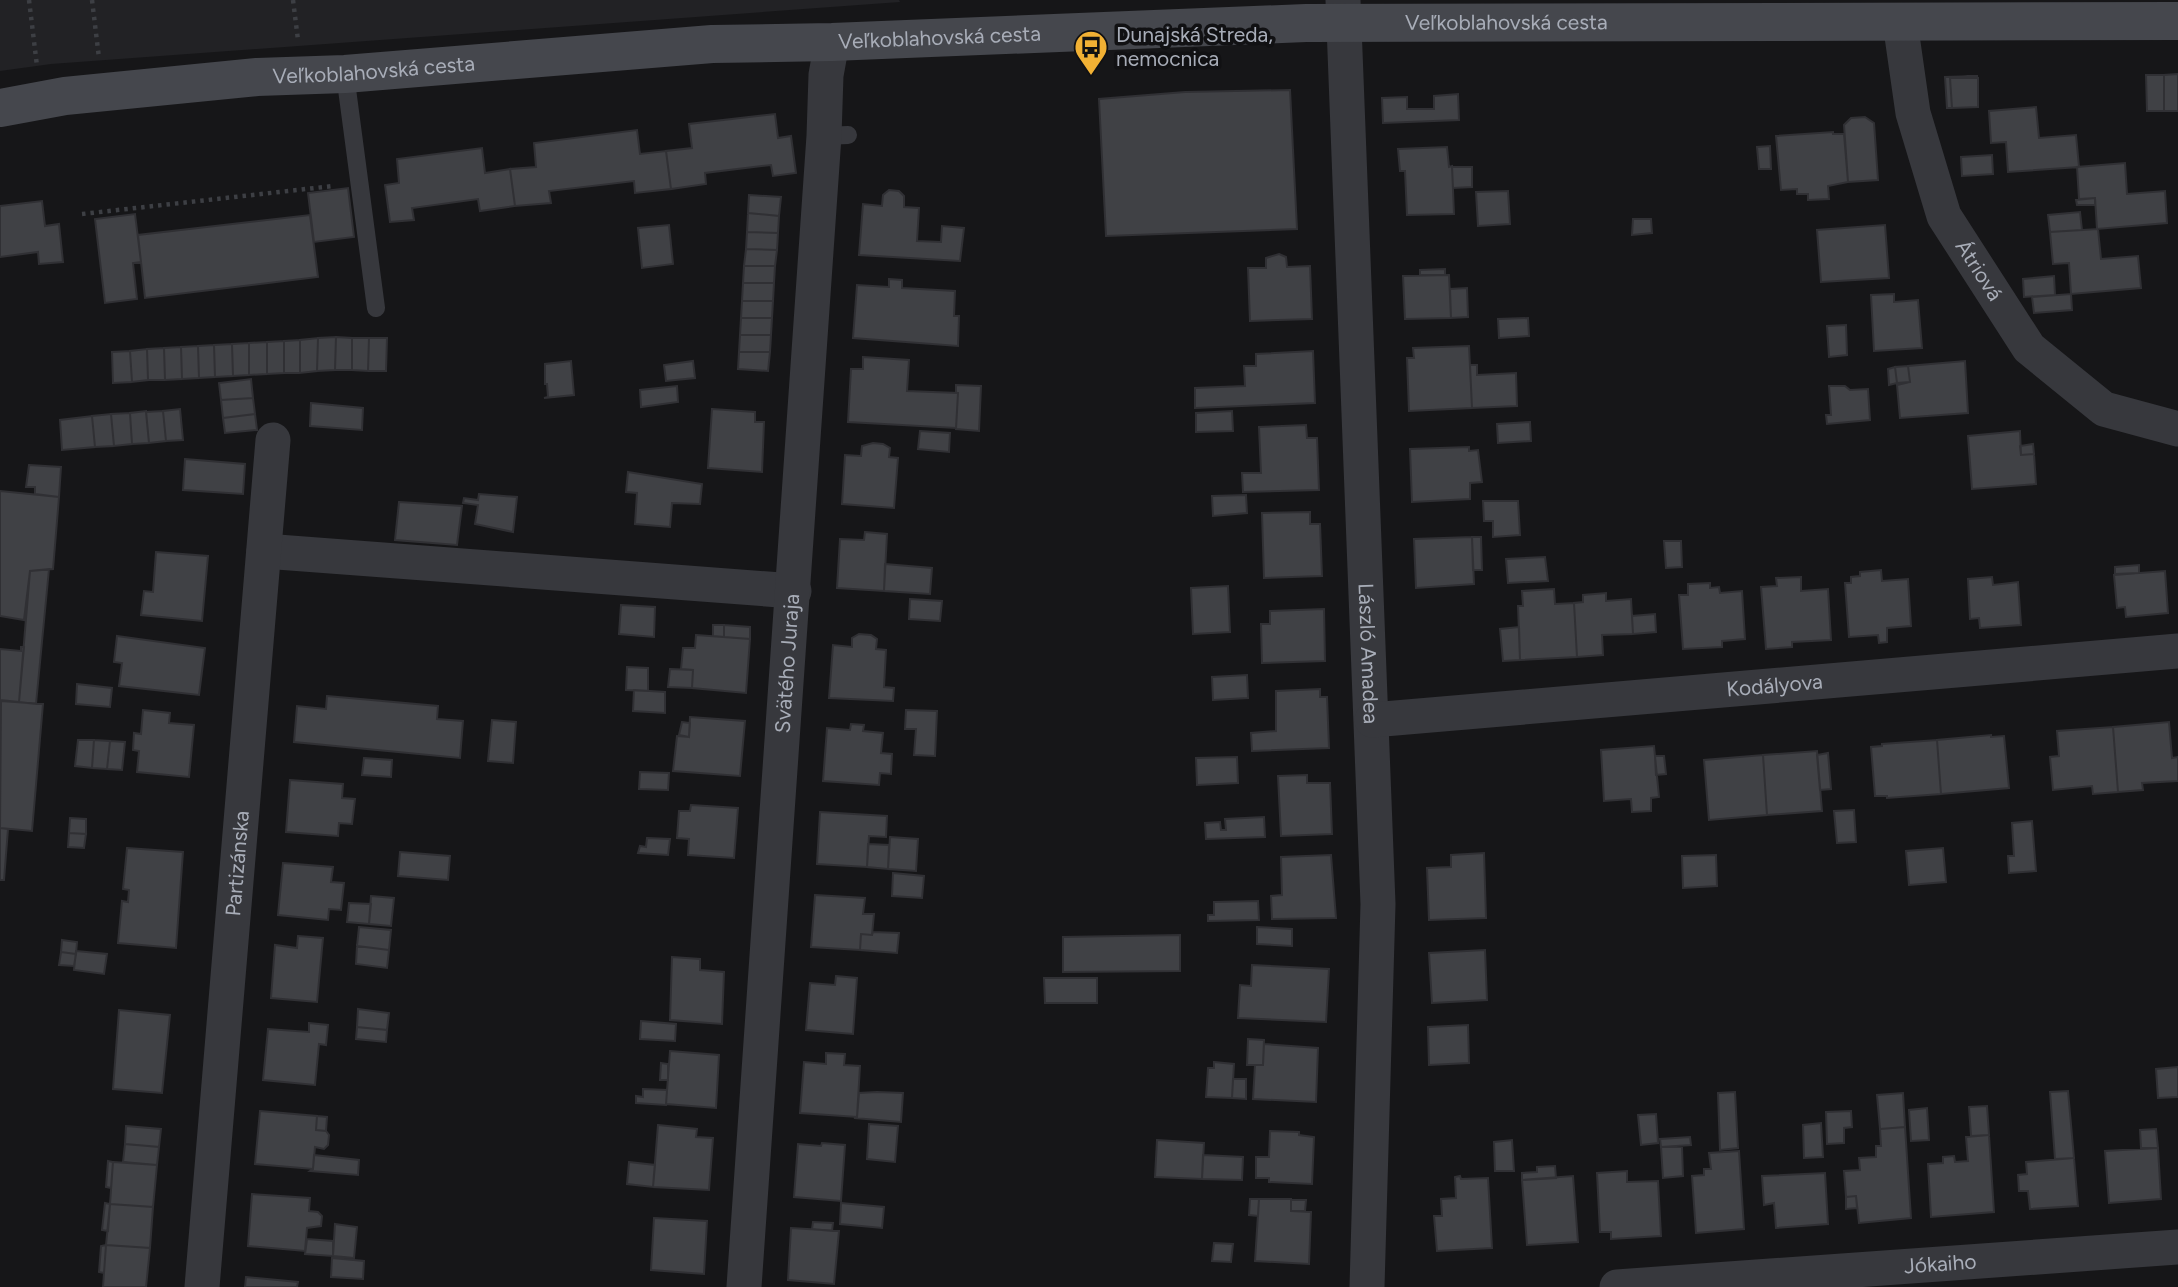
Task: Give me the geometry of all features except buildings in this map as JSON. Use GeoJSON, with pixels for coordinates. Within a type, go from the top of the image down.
{"type":"FeatureCollection","features":[{"type":"Feature","properties":{"kind":"main road","name":"Veľkoblahovská cesta"},"geometry":{"type":"LineString","coordinates":[[0,108],[65,96],[257,77],[345,74],[712,44],[832,42],[1343,11],[1900,22],[1951,11],[2178,21]]}},
{"type":"Feature","properties":{"kind":"street","name":"László Amadea"},"geometry":{"type":"LineString","coordinates":[[1343,11],[1378,904],[1367,1287]]}},
{"type":"Feature","properties":{"kind":"street","name":"Átriová"},"geometry":{"type":"LineString","coordinates":[[1900,22],[1913,113],[1944,216],[2029,348],[2104,409],[2178,429]]}},
{"type":"Feature","properties":{"kind":"street","name":"Svätého Juraja"},"geometry":{"type":"LineString","coordinates":[[744,1287],[794,591],[836,136],[826,75],[832,42]]}},
{"type":"Feature","properties":{"kind":"street","name":"Partizánska"},"geometry":{"type":"LineString","coordinates":[[202,1287],[273,440]]}},
{"type":"Feature","properties":{"kind":"street"},"geometry":{"type":"LineString","coordinates":[[264,551],[794,591]]}},
{"type":"Feature","properties":{"kind":"street","name":"Kodályova"},"geometry":{"type":"LineString","coordinates":[[1372,720],[2178,651]]}},
{"type":"Feature","properties":{"kind":"street","name":"Jókaiho"},"geometry":{"type":"LineString","coordinates":[[1617,1287],[2178,1247]]}},
{"type":"Feature","properties":{"kind":"lane"},"geometry":{"type":"LineString","coordinates":[[345,74],[376,308]]}},
{"type":"Feature","properties":{"kind":"path"},"geometry":{"type":"LineString","coordinates":[[29,0],[37,70],[49,69]]}},
{"type":"Feature","properties":{"kind":"path"},"geometry":{"type":"LineString","coordinates":[[92,0],[99,64]]}},
{"type":"Feature","properties":{"kind":"path"},"geometry":{"type":"LineString","coordinates":[[293,0],[298,41]]}},
{"type":"Feature","properties":{"kind":"path"},"geometry":{"type":"LineString","coordinates":[[82,214],[358,183]]}},
{"type":"Feature","properties":{"kind":"shaded area"},"geometry":{"type":"Polygon","coordinates":[[[0,0],[900,2],[51,64],[0,71],[0,0]]]}},
{"type":"Feature","properties":{"kind":"place","name":"Dunajská Streda, nemocnica"},"geometry":{"type":"Point","coordinates":[1091,77]}}]}
